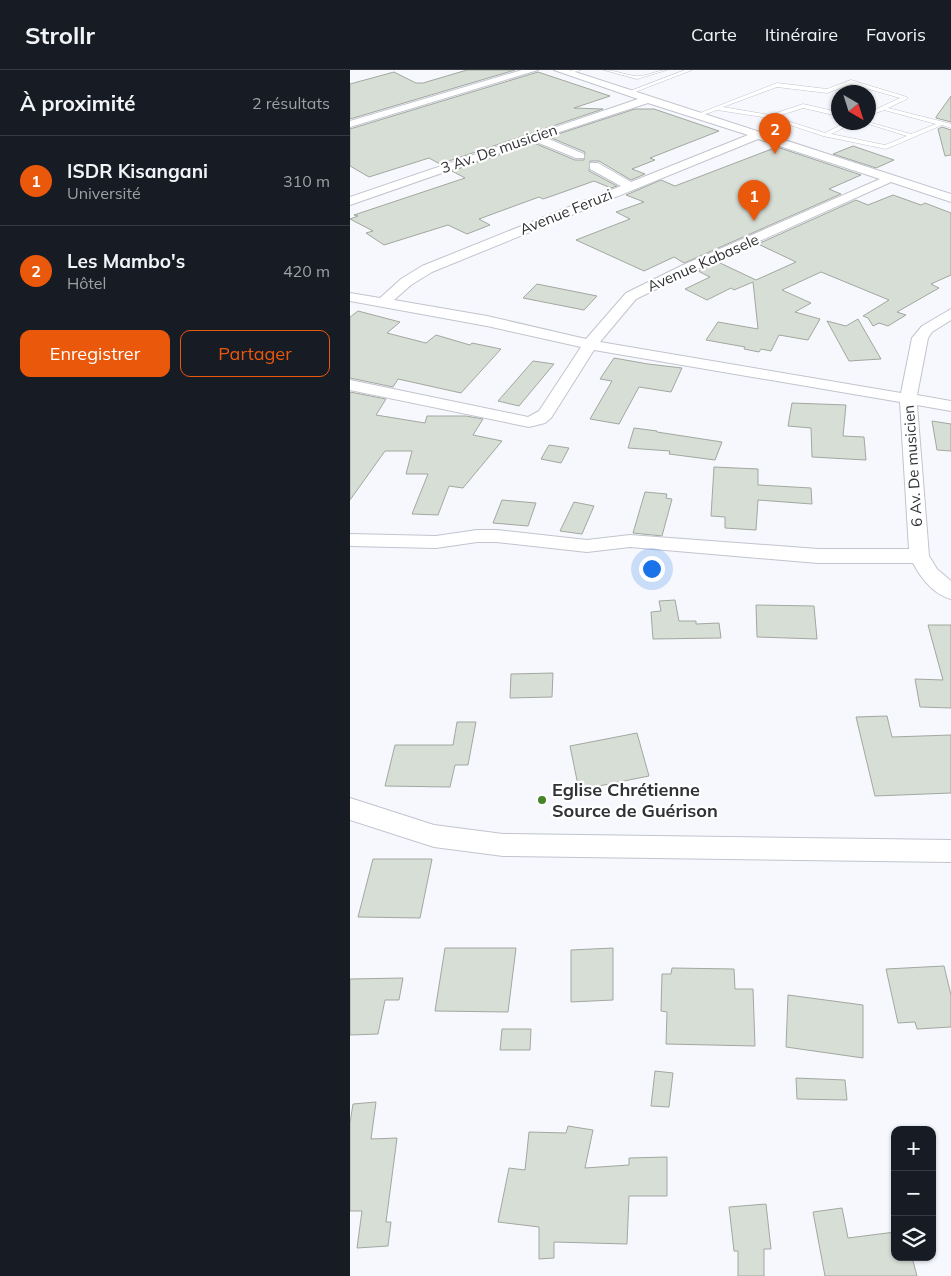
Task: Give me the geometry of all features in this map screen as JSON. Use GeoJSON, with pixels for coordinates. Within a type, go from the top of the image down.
{"type":"FeatureCollection","features":[{"type":"Feature","properties":{"kind":"street"},"geometry":{"type":"LineString","coordinates":[[350,124],[533,70]]}},
{"type":"Feature","properties":{"kind":"street"},"geometry":{"type":"LineString","coordinates":[[568,71],[951,198]]}},
{"type":"Feature","properties":{"kind":"street","name":"3 Av. De musicien"},"geometry":{"type":"LineString","coordinates":[[350,201],[649,99]]}},
{"type":"Feature","properties":{"kind":"street","name":"Avenue Feruzi"},"geometry":{"type":"LineString","coordinates":[[382,304],[406,282],[427,269],[758,135]]}},
{"type":"Feature","properties":{"kind":"street"},"geometry":{"type":"LineString","coordinates":[[534,137],[580,156]]}},
{"type":"Feature","properties":{"kind":"street"},"geometry":{"type":"LineString","coordinates":[[594,166],[631,187]]}},
{"type":"Feature","properties":{"kind":"street","name":"Avenue Kabasele"},"geometry":{"type":"LineString","coordinates":[[350,385],[533,421],[545,414],[590,345],[622,304],[649,286],[889,179]]}},
{"type":"Feature","properties":{"kind":"street"},"geometry":{"type":"LineString","coordinates":[[350,297],[487,321],[590,345],[951,406]]}},
{"type":"Feature","properties":{"kind":"street","name":"6 Av. De musicien"},"geometry":{"type":"LineString","coordinates":[[951,314],[927,329],[920,338],[908,400],[919,556],[929,574],[951,592]]}},
{"type":"Feature","properties":{"kind":"street"},"geometry":{"type":"LineString","coordinates":[[350,540],[436,542],[477,536],[496,536],[587,546],[630,541],[818,556],[919,556]]}},
{"type":"Feature","properties":{"kind":"street"},"geometry":{"type":"LineString","coordinates":[[350,809],[434,836],[503,845],[951,850]]}},
{"type":"Feature","properties":{"kind":"lane"},"geometry":{"type":"LineString","coordinates":[[606,70],[637,78],[665,70]]}},
{"type":"Feature","properties":{"kind":"lane"},"geometry":{"type":"LineString","coordinates":[[628,92],[690,70]]}},
{"type":"Feature","properties":{"kind":"lane"},"geometry":{"type":"LineString","coordinates":[[698,115],[774,86],[827,91],[851,82],[905,98],[876,111]]}},
{"type":"Feature","properties":{"kind":"lane"},"geometry":{"type":"LineString","coordinates":[[770,117],[803,106],[831,112]]}},
{"type":"Feature","properties":{"kind":"lane"},"geometry":{"type":"LineString","coordinates":[[715,108],[770,117],[825,135],[886,147],[942,123]]}},
{"type":"Feature","properties":{"kind":"lane"},"geometry":{"type":"LineString","coordinates":[[883,108],[951,126]]}},
{"type":"Feature","properties":{"kind":"lane"},"geometry":{"type":"LineString","coordinates":[[876,126],[912,136]]}},
{"type":"Feature","properties":{"kind":"lane"},"geometry":{"type":"LineString","coordinates":[[825,135],[836,130]]}},
{"type":"Feature","properties":{"kind":"building"},"geometry":{"type":"Polygon","coordinates":[[[467,70],[515,70],[350,119],[350,84],[394,72],[416,83],[423,83],[467,70]]]}},
{"type":"Feature","properties":{"kind":"building"},"geometry":{"type":"Polygon","coordinates":[[[538,72],[610,96],[574,108],[603,109],[440,164],[429,158],[369,177],[350,166],[350,129],[538,72]]]}},
{"type":"Feature","properties":{"kind":"building"},"geometry":{"type":"Polygon","coordinates":[[[951,96],[951,122],[936,118],[936,117],[951,96]]]}},
{"type":"Feature","properties":{"kind":"building"},"geometry":{"type":"Polygon","coordinates":[[[635,109],[654,109],[719,131],[650,158],[655,160],[632,169],[645,174],[631,180],[599,161],[590,161],[589,171],[617,186],[611,188],[594,181],[543,199],[539,197],[479,219],[490,225],[467,234],[448,225],[384,245],[366,233],[373,231],[350,219],[358,216],[354,215],[465,178],[452,171],[534,143],[575,160],[584,160],[585,152],[549,137],[635,109]]]}},
{"type":"Feature","properties":{"kind":"building"},"geometry":{"type":"Polygon","coordinates":[[[942,127],[951,130],[951,155],[945,156],[938,129],[942,127]]]}},
{"type":"Feature","properties":{"kind":"building"},"geometry":{"type":"Polygon","coordinates":[[[853,146],[894,160],[876,168],[833,154],[853,146]]]}},
{"type":"Feature","properties":{"kind":"building"},"geometry":{"type":"Polygon","coordinates":[[[777,147],[861,175],[829,189],[841,194],[684,263],[674,257],[644,271],[576,240],[630,219],[616,212],[644,202],[626,195],[661,180],[675,186],[777,147]]]}},
{"type":"Feature","properties":{"kind":"building"},"geometry":{"type":"Polygon","coordinates":[[[893,195],[921,205],[925,203],[951,213],[951,275],[931,284],[939,288],[897,312],[906,315],[888,326],[879,323],[873,326],[868,318],[863,316],[889,300],[821,272],[782,290],[811,303],[795,312],[820,319],[808,340],[779,335],[771,351],[761,349],[759,352],[744,349],[745,347],[706,340],[718,322],[758,329],[753,282],[734,290],[731,288],[707,300],[685,289],[710,277],[698,271],[718,262],[756,280],[796,262],[758,244],[856,200],[868,205],[893,195]]]}},
{"type":"Feature","properties":{"kind":"building"},"geometry":{"type":"Polygon","coordinates":[[[537,284],[597,296],[584,310],[523,298],[537,284]]]}},
{"type":"Feature","properties":{"kind":"building"},"geometry":{"type":"Polygon","coordinates":[[[358,311],[400,322],[387,333],[426,343],[436,335],[470,345],[472,343],[501,349],[461,393],[398,379],[393,387],[350,378],[350,317],[358,311]]]}},
{"type":"Feature","properties":{"kind":"building"},"geometry":{"type":"Polygon","coordinates":[[[858,319],[881,359],[849,361],[827,321],[846,326],[858,319]]]}},
{"type":"Feature","properties":{"kind":"building"},"geometry":{"type":"Polygon","coordinates":[[[614,358],[682,368],[671,392],[639,387],[619,424],[590,419],[612,381],[600,379],[614,358]]]}},
{"type":"Feature","properties":{"kind":"building"},"geometry":{"type":"Polygon","coordinates":[[[533,361],[554,364],[519,406],[498,401],[533,361]]]}},
{"type":"Feature","properties":{"kind":"building"},"geometry":{"type":"Polygon","coordinates":[[[350,392],[386,399],[376,415],[425,423],[427,416],[466,416],[483,419],[473,435],[502,441],[463,488],[449,486],[438,515],[412,514],[428,474],[406,474],[412,451],[385,451],[350,500],[350,392]]]}},
{"type":"Feature","properties":{"kind":"building"},"geometry":{"type":"Polygon","coordinates":[[[792,403],[846,405],[843,436],[864,437],[866,460],[812,457],[811,428],[788,426],[792,403]]]}},
{"type":"Feature","properties":{"kind":"building"},"geometry":{"type":"Polygon","coordinates":[[[932,421],[951,424],[951,451],[937,450],[932,421]]]}},
{"type":"Feature","properties":{"kind":"building"},"geometry":{"type":"Polygon","coordinates":[[[634,428],[722,442],[715,460],[669,454],[670,451],[628,448],[634,428]]]}},
{"type":"Feature","properties":{"kind":"building"},"geometry":{"type":"Polygon","coordinates":[[[549,445],[569,448],[561,463],[541,459],[549,445]]]}},
{"type":"Feature","properties":{"kind":"building"},"geometry":{"type":"Polygon","coordinates":[[[714,467],[758,469],[758,485],[811,488],[812,504],[758,500],[756,530],[725,528],[725,517],[711,516],[714,467]]]}},
{"type":"Feature","properties":{"kind":"building"},"geometry":{"type":"Polygon","coordinates":[[[645,492],[667,494],[666,498],[672,499],[662,536],[633,533],[645,492]]]}},
{"type":"Feature","properties":{"kind":"building"},"geometry":{"type":"Polygon","coordinates":[[[502,500],[536,503],[528,526],[493,523],[502,500]]]}},
{"type":"Feature","properties":{"kind":"building"},"geometry":{"type":"Polygon","coordinates":[[[574,502],[594,506],[582,534],[560,531],[574,502]]]}},
{"type":"Feature","properties":{"kind":"building"},"geometry":{"type":"Polygon","coordinates":[[[675,600],[679,621],[696,621],[696,624],[719,623],[721,638],[653,639],[651,612],[661,611],[659,601],[675,600]]]}},
{"type":"Feature","properties":{"kind":"building"},"geometry":{"type":"Polygon","coordinates":[[[756,605],[814,606],[817,639],[757,637],[756,605]]]}},
{"type":"Feature","properties":{"kind":"building"},"geometry":{"type":"Polygon","coordinates":[[[928,625],[951,625],[951,708],[920,707],[915,679],[943,680],[928,625]]]}},
{"type":"Feature","properties":{"kind":"building"},"geometry":{"type":"Polygon","coordinates":[[[553,673],[552,697],[510,698],[511,674],[553,673]]]}},
{"type":"Feature","properties":{"kind":"building"},"geometry":{"type":"Polygon","coordinates":[[[887,716],[892,737],[951,735],[951,793],[875,796],[856,717],[887,716]]]}},
{"type":"Feature","properties":{"kind":"building"},"geometry":{"type":"Polygon","coordinates":[[[457,722],[476,722],[468,765],[455,765],[450,787],[385,786],[395,745],[453,745],[457,722]]]}},
{"type":"Feature","properties":{"kind":"building"},"geometry":{"type":"Polygon","coordinates":[[[637,733],[649,776],[579,790],[570,746],[637,733]]]}},
{"type":"Feature","properties":{"kind":"building"},"geometry":{"type":"Polygon","coordinates":[[[373,859],[432,859],[420,918],[358,917],[373,859]]]}},
{"type":"Feature","properties":{"kind":"building"},"geometry":{"type":"Polygon","coordinates":[[[445,948],[516,948],[508,1012],[435,1011],[445,948]]]}},
{"type":"Feature","properties":{"kind":"building"},"geometry":{"type":"Polygon","coordinates":[[[613,948],[613,1000],[571,1002],[571,950],[613,948]]]}},
{"type":"Feature","properties":{"kind":"building"},"geometry":{"type":"Polygon","coordinates":[[[944,966],[951,995],[951,1027],[917,1029],[915,1022],[898,1023],[886,969],[944,966]]]}},
{"type":"Feature","properties":{"kind":"building"},"geometry":{"type":"Polygon","coordinates":[[[672,968],[734,969],[735,989],[753,989],[755,1046],[666,1044],[667,1012],[661,1011],[662,974],[671,974],[672,968]]]}},
{"type":"Feature","properties":{"kind":"building"},"geometry":{"type":"Polygon","coordinates":[[[403,978],[399,1000],[385,1000],[378,1034],[350,1035],[350,979],[403,978]]]}},
{"type":"Feature","properties":{"kind":"building"},"geometry":{"type":"Polygon","coordinates":[[[788,995],[863,1005],[863,1058],[786,1047],[788,995]]]}},
{"type":"Feature","properties":{"kind":"building"},"geometry":{"type":"Polygon","coordinates":[[[502,1029],[531,1029],[530,1050],[500,1050],[502,1029]]]}},
{"type":"Feature","properties":{"kind":"building"},"geometry":{"type":"Polygon","coordinates":[[[655,1071],[673,1073],[669,1107],[651,1106],[655,1071]]]}},
{"type":"Feature","properties":{"kind":"building"},"geometry":{"type":"Polygon","coordinates":[[[796,1078],[845,1080],[847,1100],[797,1099],[796,1078]]]}},
{"type":"Feature","properties":{"kind":"building"},"geometry":{"type":"Polygon","coordinates":[[[376,1102],[371,1139],[397,1138],[386,1222],[391,1222],[388,1246],[357,1248],[362,1211],[350,1211],[350,1123],[353,1104],[376,1102]]]}},
{"type":"Feature","properties":{"kind":"building"},"geometry":{"type":"Polygon","coordinates":[[[568,1126],[593,1130],[585,1168],[629,1165],[629,1158],[667,1157],[667,1196],[629,1196],[627,1244],[554,1242],[554,1258],[539,1259],[539,1227],[498,1222],[509,1168],[525,1170],[529,1132],[566,1133],[568,1126]]]}},
{"type":"Feature","properties":{"kind":"building"},"geometry":{"type":"Polygon","coordinates":[[[766,1204],[771,1249],[764,1249],[764,1276],[738,1276],[738,1251],[734,1251],[729,1207],[766,1204]]]}},
{"type":"Feature","properties":{"kind":"building"},"geometry":{"type":"Polygon","coordinates":[[[842,1208],[848,1238],[891,1233],[891,1261],[913,1261],[917,1276],[825,1276],[813,1212],[842,1208]]]}},
{"type":"Feature","properties":{"kind":"place","name":"Les Mambo's"},"geometry":{"type":"Point","coordinates":[775,154]}},
{"type":"Feature","properties":{"kind":"place","name":"ISDR Kisangani"},"geometry":{"type":"Point","coordinates":[754,221]}},
{"type":"Feature","properties":{"kind":"place","name":"Eglise Chrétienne Source de Guérison"},"geometry":{"type":"Point","coordinates":[542,800]}}]}
